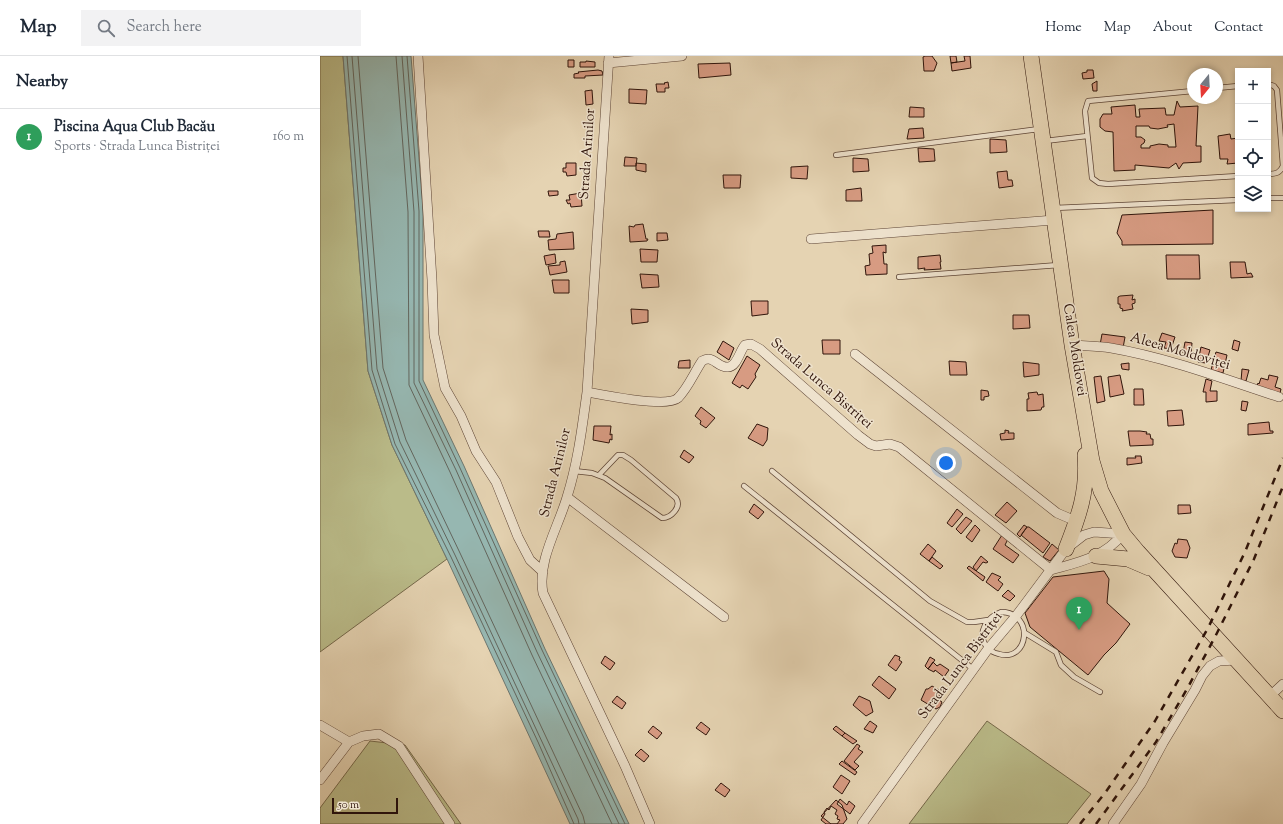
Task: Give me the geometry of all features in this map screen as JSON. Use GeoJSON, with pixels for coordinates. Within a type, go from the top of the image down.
{"type":"FeatureCollection","features":[{"type":"Feature","properties":{"kind":"main road","name":"Calea Moldovei"},"geometry":{"type":"LineString","coordinates":[[1030,56],[1072,345],[1092,461],[1101,491],[1123,534],[1154,571],[1283,711]]}},
{"type":"Feature","properties":{"kind":"main road"},"geometry":{"type":"LineString","coordinates":[[1066,549],[1077,520],[1085,492],[1086,467],[1081,396]]}},
{"type":"Feature","properties":{"kind":"main road"},"geometry":{"type":"LineString","coordinates":[[1096,556],[1128,559],[1154,571]]}},
{"type":"Feature","properties":{"kind":"street"},"geometry":{"type":"LineString","coordinates":[[418,56],[434,335],[445,388],[461,416],[476,451],[496,482],[518,536],[530,560],[543,572]]}},
{"type":"Feature","properties":{"kind":"street"},"geometry":{"type":"LineString","coordinates":[[609,59],[682,56]]}},
{"type":"Feature","properties":{"kind":"street","name":"Strada Arinilor"},"geometry":{"type":"LineString","coordinates":[[609,59],[587,392],[580,443],[574,471],[567,497],[545,561],[541,583],[543,593],[625,766],[650,824]]}},
{"type":"Feature","properties":{"kind":"street"},"geometry":{"type":"LineString","coordinates":[[811,240],[1053,214]]}},
{"type":"Feature","properties":{"kind":"street","name":"Strada Lunca Bistriței"},"geometry":{"type":"LineString","coordinates":[[587,392],[621,398],[669,402],[677,399],[702,361],[706,358],[730,367],[735,363],[745,345],[752,344],[760,349],[858,435],[870,444],[876,446],[890,444],[900,447],[1051,570],[1016,616],[988,649],[862,824]]}},
{"type":"Feature","properties":{"kind":"street","name":"Aleea Moldoviței"},"geometry":{"type":"LineString","coordinates":[[1072,345],[1110,348],[1153,357],[1193,368],[1279,397]]}},
{"type":"Feature","properties":{"kind":"street"},"geometry":{"type":"LineString","coordinates":[[855,354],[1057,513],[1070,519],[1077,520]]}},
{"type":"Feature","properties":{"kind":"street"},"geometry":{"type":"LineString","coordinates":[[567,497],[724,617]]}},
{"type":"Feature","properties":{"kind":"street"},"geometry":{"type":"LineString","coordinates":[[1051,570],[1066,549],[1084,535],[1094,532],[1123,534]]}},
{"type":"Feature","properties":{"kind":"street"},"geometry":{"type":"LineString","coordinates":[[1051,570],[1096,556],[1110,548],[1123,534]]}},
{"type":"Feature","properties":{"kind":"street"},"geometry":{"type":"LineString","coordinates":[[1113,824],[1141,784],[1202,676],[1210,666],[1219,661],[1236,660]]}},
{"type":"Feature","properties":{"kind":"street"},"geometry":{"type":"LineString","coordinates":[[1270,696],[1283,684]]}},
{"type":"Feature","properties":{"kind":"street"},"geometry":{"type":"LineString","coordinates":[[320,725],[349,742]]}},
{"type":"Feature","properties":{"kind":"street"},"geometry":{"type":"LineString","coordinates":[[320,780],[349,742],[363,736],[379,734],[399,746],[450,824]]}},
{"type":"Feature","properties":{"kind":"lane"},"geometry":{"type":"LineString","coordinates":[[1271,85],[1277,90],[1283,166],[1281,171],[1276,174],[1271,174]]}},
{"type":"Feature","properties":{"kind":"lane"},"geometry":{"type":"LineString","coordinates":[[1223,87],[1235,86]]}},
{"type":"Feature","properties":{"kind":"lane"},"geometry":{"type":"LineString","coordinates":[[1187,92],[1088,101],[1085,111],[1092,178],[1099,184],[1235,176]]}},
{"type":"Feature","properties":{"kind":"lane"},"geometry":{"type":"LineString","coordinates":[[836,155],[1042,135],[1087,136]]}},
{"type":"Feature","properties":{"kind":"lane"},"geometry":{"type":"LineString","coordinates":[[1271,198],[1283,198]]}},
{"type":"Feature","properties":{"kind":"lane"},"geometry":{"type":"LineString","coordinates":[[1053,214],[1235,200]]}},
{"type":"Feature","properties":{"kind":"lane"},"geometry":{"type":"LineString","coordinates":[[899,277],[1060,265]]}},
{"type":"Feature","properties":{"kind":"lane"},"geometry":{"type":"LineString","coordinates":[[574,471],[592,473],[605,478],[662,518],[670,516],[679,505],[676,498],[623,455],[618,455],[599,475]]}},
{"type":"Feature","properties":{"kind":"lane"},"geometry":{"type":"LineString","coordinates":[[772,471],[930,601],[967,622],[988,620],[1001,612],[1007,612],[1016,616],[1022,623],[1025,633],[1023,643],[1019,649],[1013,654],[1006,656],[988,649],[983,641],[982,635],[983,629],[988,620]]}},
{"type":"Feature","properties":{"kind":"lane"},"geometry":{"type":"LineString","coordinates":[[744,486],[974,670]]}},
{"type":"Feature","properties":{"kind":"lane"},"geometry":{"type":"LineString","coordinates":[[1025,633],[1056,652],[1061,665],[1074,677],[1100,692]]}},
{"type":"Feature","properties":{"kind":"green space"},"geometry":{"type":"Polygon","coordinates":[[[320,56],[343,56],[368,371],[392,445],[447,559],[320,652],[320,56]]]}},
{"type":"Feature","properties":{"kind":"green space"},"geometry":{"type":"Polygon","coordinates":[[[987,721],[1091,794],[1067,824],[909,824],[987,721]]]}},
{"type":"Feature","properties":{"kind":"green space"},"geometry":{"type":"Polygon","coordinates":[[[370,741],[405,745],[461,824],[320,824],[320,808],[370,741]]]}},
{"type":"Feature","properties":{"kind":"water"},"geometry":{"type":"Polygon","coordinates":[[[343,56],[411,56],[423,211],[423,380],[464,466],[545,649],[629,824],[570,824],[447,559],[392,445],[368,371],[343,56]]]}},
{"type":"Feature","properties":{"kind":"building"},"geometry":{"type":"Polygon","coordinates":[[[932,56],[937,63],[934,71],[924,71],[923,57],[932,56]]]}},
{"type":"Feature","properties":{"kind":"building"},"geometry":{"type":"Polygon","coordinates":[[[950,56],[956,56],[957,62],[951,63],[950,56]]]}},
{"type":"Feature","properties":{"kind":"building"},"geometry":{"type":"Polygon","coordinates":[[[964,56],[970,56],[971,68],[952,71],[951,63],[965,61],[964,56]]]}},
{"type":"Feature","properties":{"kind":"building"},"geometry":{"type":"Polygon","coordinates":[[[568,60],[574,60],[574,67],[568,67],[568,60]]]}},
{"type":"Feature","properties":{"kind":"building"},"geometry":{"type":"Polygon","coordinates":[[[580,62],[595,62],[595,67],[580,67],[580,62]]]}},
{"type":"Feature","properties":{"kind":"building"},"geometry":{"type":"Polygon","coordinates":[[[730,63],[731,75],[699,78],[698,64],[730,63]]]}},
{"type":"Feature","properties":{"kind":"building"},"geometry":{"type":"Polygon","coordinates":[[[1087,70],[1093,70],[1094,78],[1083,79],[1082,73],[1087,72],[1087,70]]]}},
{"type":"Feature","properties":{"kind":"building"},"geometry":{"type":"Polygon","coordinates":[[[602,71],[603,75],[574,78],[574,74],[579,73],[578,72],[602,71]]]}},
{"type":"Feature","properties":{"kind":"building"},"geometry":{"type":"Polygon","coordinates":[[[1097,81],[1097,91],[1093,91],[1092,84],[1097,81]]]}},
{"type":"Feature","properties":{"kind":"building"},"geometry":{"type":"Polygon","coordinates":[[[668,82],[669,88],[665,88],[665,92],[657,92],[656,84],[665,84],[664,83],[668,82]]]}},
{"type":"Feature","properties":{"kind":"building"},"geometry":{"type":"Polygon","coordinates":[[[629,89],[647,90],[646,104],[629,103],[629,89]]]}},
{"type":"Feature","properties":{"kind":"building"},"geometry":{"type":"Polygon","coordinates":[[[592,90],[593,104],[586,105],[585,91],[592,90]]]}},
{"type":"Feature","properties":{"kind":"building"},"geometry":{"type":"Polygon","coordinates":[[[1177,101],[1180,107],[1198,106],[1196,146],[1201,146],[1201,162],[1183,163],[1179,169],[1176,163],[1169,168],[1135,165],[1135,170],[1114,171],[1113,132],[1105,131],[1100,127],[1100,119],[1103,114],[1112,114],[1111,107],[1135,105],[1136,117],[1140,117],[1139,109],[1165,108],[1166,115],[1174,115],[1177,101]],[[1174,124],[1158,129],[1150,128],[1149,126],[1136,126],[1136,137],[1141,137],[1145,140],[1141,145],[1141,148],[1150,148],[1150,146],[1159,144],[1168,145],[1168,147],[1176,147],[1174,124]]]}},
{"type":"Feature","properties":{"kind":"building"},"geometry":{"type":"Polygon","coordinates":[[[910,107],[924,108],[924,117],[909,117],[910,107]]]}},
{"type":"Feature","properties":{"kind":"building"},"geometry":{"type":"Polygon","coordinates":[[[923,128],[924,138],[907,139],[909,129],[923,128]]]}},
{"type":"Feature","properties":{"kind":"building"},"geometry":{"type":"Polygon","coordinates":[[[1230,134],[1231,139],[1235,138],[1235,163],[1227,164],[1228,159],[1220,159],[1218,136],[1230,134]]]}},
{"type":"Feature","properties":{"kind":"building"},"geometry":{"type":"Polygon","coordinates":[[[990,139],[1006,140],[1007,152],[990,153],[990,139]]]}},
{"type":"Feature","properties":{"kind":"building"},"geometry":{"type":"Polygon","coordinates":[[[918,148],[934,149],[935,161],[919,162],[918,148]]]}},
{"type":"Feature","properties":{"kind":"building"},"geometry":{"type":"Polygon","coordinates":[[[625,157],[637,158],[636,166],[624,166],[625,157]]]}},
{"type":"Feature","properties":{"kind":"building"},"geometry":{"type":"Polygon","coordinates":[[[853,158],[868,159],[869,171],[853,172],[853,158]]]}},
{"type":"Feature","properties":{"kind":"building"},"geometry":{"type":"Polygon","coordinates":[[[566,163],[576,163],[576,175],[567,176],[566,172],[563,172],[563,168],[566,168],[566,163]]]}},
{"type":"Feature","properties":{"kind":"building"},"geometry":{"type":"Polygon","coordinates":[[[636,163],[646,164],[646,172],[636,170],[636,163]]]}},
{"type":"Feature","properties":{"kind":"building"},"geometry":{"type":"Polygon","coordinates":[[[808,166],[807,179],[791,178],[791,167],[808,166]]]}},
{"type":"Feature","properties":{"kind":"building"},"geometry":{"type":"Polygon","coordinates":[[[1007,171],[1008,180],[1012,180],[1013,186],[999,188],[997,172],[1007,171]]]}},
{"type":"Feature","properties":{"kind":"building"},"geometry":{"type":"Polygon","coordinates":[[[723,175],[741,175],[740,188],[724,188],[723,175]]]}},
{"type":"Feature","properties":{"kind":"building"},"geometry":{"type":"Polygon","coordinates":[[[861,188],[862,201],[846,201],[846,190],[861,188]]]}},
{"type":"Feature","properties":{"kind":"building"},"geometry":{"type":"Polygon","coordinates":[[[548,191],[558,191],[558,195],[549,196],[548,191]]]}},
{"type":"Feature","properties":{"kind":"building"},"geometry":{"type":"Polygon","coordinates":[[[581,193],[582,206],[571,207],[570,203],[568,204],[566,200],[570,200],[569,195],[581,193]]]}},
{"type":"Feature","properties":{"kind":"building"},"geometry":{"type":"Polygon","coordinates":[[[1213,210],[1213,244],[1122,245],[1122,241],[1117,233],[1122,215],[1213,210]]]}},
{"type":"Feature","properties":{"kind":"building"},"geometry":{"type":"Polygon","coordinates":[[[643,224],[646,239],[648,239],[647,241],[630,242],[629,226],[634,227],[635,225],[643,224]]]}},
{"type":"Feature","properties":{"kind":"building"},"geometry":{"type":"Polygon","coordinates":[[[538,231],[549,231],[550,237],[539,237],[538,231]]]}},
{"type":"Feature","properties":{"kind":"building"},"geometry":{"type":"Polygon","coordinates":[[[573,232],[574,249],[549,250],[548,240],[556,239],[557,234],[573,232]]]}},
{"type":"Feature","properties":{"kind":"building"},"geometry":{"type":"Polygon","coordinates":[[[657,233],[667,233],[668,240],[657,241],[657,233]]]}},
{"type":"Feature","properties":{"kind":"building"},"geometry":{"type":"Polygon","coordinates":[[[886,245],[886,253],[883,252],[884,264],[887,264],[887,274],[866,275],[865,266],[870,265],[869,254],[873,253],[872,246],[886,245]]]}},
{"type":"Feature","properties":{"kind":"building"},"geometry":{"type":"Polygon","coordinates":[[[640,249],[658,250],[657,262],[641,262],[640,249]]]}},
{"type":"Feature","properties":{"kind":"building"},"geometry":{"type":"Polygon","coordinates":[[[555,254],[556,263],[546,265],[544,256],[555,254]]]}},
{"type":"Feature","properties":{"kind":"building"},"geometry":{"type":"Polygon","coordinates":[[[940,255],[941,269],[918,269],[918,257],[940,255]]]}},
{"type":"Feature","properties":{"kind":"building"},"geometry":{"type":"Polygon","coordinates":[[[1166,255],[1199,255],[1200,279],[1167,279],[1166,255]]]}},
{"type":"Feature","properties":{"kind":"building"},"geometry":{"type":"Polygon","coordinates":[[[565,261],[567,272],[550,275],[548,266],[560,265],[560,262],[565,261]]]}},
{"type":"Feature","properties":{"kind":"building"},"geometry":{"type":"Polygon","coordinates":[[[1230,262],[1245,262],[1247,274],[1251,273],[1253,277],[1231,278],[1230,262]]]}},
{"type":"Feature","properties":{"kind":"building"},"geometry":{"type":"Polygon","coordinates":[[[640,274],[658,275],[659,287],[642,288],[640,274]]]}},
{"type":"Feature","properties":{"kind":"building"},"geometry":{"type":"Polygon","coordinates":[[[552,280],[569,280],[569,293],[554,293],[552,280]]]}},
{"type":"Feature","properties":{"kind":"building"},"geometry":{"type":"Polygon","coordinates":[[[1133,295],[1132,300],[1135,299],[1135,303],[1132,304],[1133,309],[1122,311],[1123,309],[1120,308],[1120,304],[1118,304],[1118,297],[1133,295]]]}},
{"type":"Feature","properties":{"kind":"building"},"geometry":{"type":"Polygon","coordinates":[[[751,301],[768,301],[768,314],[752,316],[751,301]]]}},
{"type":"Feature","properties":{"kind":"building"},"geometry":{"type":"Polygon","coordinates":[[[631,309],[648,310],[648,322],[632,324],[631,309]]]}},
{"type":"Feature","properties":{"kind":"building"},"geometry":{"type":"Polygon","coordinates":[[[1013,315],[1029,315],[1030,328],[1013,329],[1013,315]]]}},
{"type":"Feature","properties":{"kind":"building"},"geometry":{"type":"Polygon","coordinates":[[[1162,333],[1175,337],[1171,349],[1164,348],[1166,342],[1159,341],[1162,333]]]}},
{"type":"Feature","properties":{"kind":"building"},"geometry":{"type":"Polygon","coordinates":[[[1102,334],[1125,337],[1123,348],[1100,345],[1102,334]]]}},
{"type":"Feature","properties":{"kind":"building"},"geometry":{"type":"Polygon","coordinates":[[[822,340],[840,340],[840,354],[823,354],[822,340]]]}},
{"type":"Feature","properties":{"kind":"building"},"geometry":{"type":"Polygon","coordinates":[[[1234,340],[1240,342],[1238,351],[1232,349],[1234,340]]]}},
{"type":"Feature","properties":{"kind":"building"},"geometry":{"type":"Polygon","coordinates":[[[723,341],[734,348],[729,360],[717,352],[723,341]]]}},
{"type":"Feature","properties":{"kind":"building"},"geometry":{"type":"Polygon","coordinates":[[[1185,342],[1192,343],[1191,354],[1183,353],[1185,342]]]}},
{"type":"Feature","properties":{"kind":"building"},"geometry":{"type":"Polygon","coordinates":[[[1201,347],[1210,350],[1206,363],[1198,362],[1201,347]]]}},
{"type":"Feature","properties":{"kind":"building"},"geometry":{"type":"Polygon","coordinates":[[[1216,352],[1227,355],[1223,373],[1211,370],[1216,352]]]}},
{"type":"Feature","properties":{"kind":"building"},"geometry":{"type":"Polygon","coordinates":[[[747,356],[760,365],[755,374],[756,377],[748,389],[742,385],[740,388],[732,383],[747,356]]]}},
{"type":"Feature","properties":{"kind":"building"},"geometry":{"type":"Polygon","coordinates":[[[690,360],[690,368],[678,368],[679,361],[690,360]]]}},
{"type":"Feature","properties":{"kind":"building"},"geometry":{"type":"Polygon","coordinates":[[[949,361],[966,362],[967,375],[950,375],[949,361]]]}},
{"type":"Feature","properties":{"kind":"building"},"geometry":{"type":"Polygon","coordinates":[[[1023,362],[1039,364],[1039,375],[1024,377],[1023,362]]]}},
{"type":"Feature","properties":{"kind":"building"},"geometry":{"type":"Polygon","coordinates":[[[1129,363],[1129,370],[1122,369],[1121,364],[1129,363]]]}},
{"type":"Feature","properties":{"kind":"building"},"geometry":{"type":"Polygon","coordinates":[[[1242,369],[1249,370],[1246,381],[1241,381],[1242,369]]]}},
{"type":"Feature","properties":{"kind":"building"},"geometry":{"type":"Polygon","coordinates":[[[1120,375],[1124,394],[1110,397],[1108,377],[1120,375]]]}},
{"type":"Feature","properties":{"kind":"building"},"geometry":{"type":"Polygon","coordinates":[[[1269,375],[1278,377],[1275,387],[1281,389],[1280,393],[1257,386],[1261,378],[1268,380],[1269,375]]]}},
{"type":"Feature","properties":{"kind":"building"},"geometry":{"type":"Polygon","coordinates":[[[1101,376],[1105,401],[1097,403],[1094,377],[1101,376]]]}},
{"type":"Feature","properties":{"kind":"building"},"geometry":{"type":"Polygon","coordinates":[[[1206,379],[1212,381],[1210,391],[1217,391],[1217,401],[1206,402],[1206,392],[1203,392],[1206,379]]]}},
{"type":"Feature","properties":{"kind":"building"},"geometry":{"type":"Polygon","coordinates":[[[1134,389],[1143,389],[1144,405],[1134,405],[1134,389]]]}},
{"type":"Feature","properties":{"kind":"building"},"geometry":{"type":"Polygon","coordinates":[[[981,390],[988,391],[989,396],[984,397],[984,400],[981,400],[981,390]]]}},
{"type":"Feature","properties":{"kind":"building"},"geometry":{"type":"Polygon","coordinates":[[[1037,392],[1038,395],[1043,394],[1044,407],[1042,407],[1041,410],[1027,411],[1027,399],[1029,399],[1028,393],[1037,392]]]}},
{"type":"Feature","properties":{"kind":"building"},"geometry":{"type":"Polygon","coordinates":[[[1242,401],[1248,402],[1246,411],[1241,410],[1242,401]]]}},
{"type":"Feature","properties":{"kind":"building"},"geometry":{"type":"Polygon","coordinates":[[[701,407],[715,418],[706,428],[700,424],[701,421],[695,416],[701,407]]]}},
{"type":"Feature","properties":{"kind":"building"},"geometry":{"type":"Polygon","coordinates":[[[1182,410],[1184,425],[1168,426],[1167,411],[1182,410]]]}},
{"type":"Feature","properties":{"kind":"building"},"geometry":{"type":"Polygon","coordinates":[[[1269,422],[1270,431],[1273,431],[1273,433],[1248,435],[1248,424],[1269,422]]]}},
{"type":"Feature","properties":{"kind":"building"},"geometry":{"type":"Polygon","coordinates":[[[757,424],[768,428],[767,440],[763,446],[748,438],[757,424]]]}},
{"type":"Feature","properties":{"kind":"building"},"geometry":{"type":"Polygon","coordinates":[[[594,426],[611,426],[610,435],[612,434],[612,440],[610,439],[609,443],[593,440],[594,426]]]}},
{"type":"Feature","properties":{"kind":"building"},"geometry":{"type":"Polygon","coordinates":[[[1005,430],[1009,431],[1008,433],[1014,433],[1014,439],[1001,440],[1000,434],[1005,433],[1005,430]]]}},
{"type":"Feature","properties":{"kind":"building"},"geometry":{"type":"Polygon","coordinates":[[[1128,431],[1147,432],[1146,434],[1150,434],[1151,439],[1153,439],[1153,445],[1130,446],[1128,431]]]}},
{"type":"Feature","properties":{"kind":"building"},"geometry":{"type":"Polygon","coordinates":[[[684,450],[694,457],[689,463],[680,457],[684,450]]]}},
{"type":"Feature","properties":{"kind":"building"},"geometry":{"type":"Polygon","coordinates":[[[1135,456],[1141,456],[1142,463],[1127,465],[1127,458],[1136,458],[1135,456]]]}},
{"type":"Feature","properties":{"kind":"building"},"geometry":{"type":"Polygon","coordinates":[[[1007,502],[1017,511],[1006,523],[995,515],[1007,502]]]}},
{"type":"Feature","properties":{"kind":"building"},"geometry":{"type":"Polygon","coordinates":[[[754,504],[764,512],[758,519],[749,512],[754,504]]]}},
{"type":"Feature","properties":{"kind":"building"},"geometry":{"type":"Polygon","coordinates":[[[1178,505],[1190,505],[1191,513],[1178,514],[1178,505]]]}},
{"type":"Feature","properties":{"kind":"building"},"geometry":{"type":"Polygon","coordinates":[[[957,509],[963,514],[952,527],[947,523],[957,509]]]}},
{"type":"Feature","properties":{"kind":"building"},"geometry":{"type":"Polygon","coordinates":[[[966,517],[972,521],[961,534],[956,529],[966,517]]]}},
{"type":"Feature","properties":{"kind":"building"},"geometry":{"type":"Polygon","coordinates":[[[975,525],[980,530],[972,542],[966,537],[975,525]]]}},
{"type":"Feature","properties":{"kind":"building"},"geometry":{"type":"Polygon","coordinates":[[[1024,525],[1027,527],[1020,537],[1017,534],[1024,525]]]}},
{"type":"Feature","properties":{"kind":"building"},"geometry":{"type":"Polygon","coordinates":[[[1027,527],[1050,543],[1043,553],[1021,535],[1027,527]]]}},
{"type":"Feature","properties":{"kind":"building"},"geometry":{"type":"Polygon","coordinates":[[[1002,535],[1008,539],[1005,545],[1019,555],[1013,563],[993,549],[1002,535]]]}},
{"type":"Feature","properties":{"kind":"building"},"geometry":{"type":"Polygon","coordinates":[[[1178,539],[1187,540],[1190,548],[1187,558],[1175,557],[1172,551],[1175,543],[1177,544],[1178,539]]]}},
{"type":"Feature","properties":{"kind":"building"},"geometry":{"type":"Polygon","coordinates":[[[928,544],[936,551],[929,561],[920,554],[928,544]]]}},
{"type":"Feature","properties":{"kind":"building"},"geometry":{"type":"Polygon","coordinates":[[[1052,544],[1059,550],[1050,561],[1043,557],[1052,544]]]}},
{"type":"Feature","properties":{"kind":"building"},"geometry":{"type":"Polygon","coordinates":[[[981,556],[988,562],[983,562],[976,571],[973,567],[981,556]]]}},
{"type":"Feature","properties":{"kind":"building"},"geometry":{"type":"Polygon","coordinates":[[[932,557],[943,566],[940,569],[929,561],[932,557]]]}},
{"type":"Feature","properties":{"kind":"building"},"geometry":{"type":"Polygon","coordinates":[[[969,566],[985,577],[983,581],[967,568],[969,566]]]}},
{"type":"Feature","properties":{"kind":"building"},"geometry":{"type":"Polygon","coordinates":[[[1104,571],[1109,579],[1107,603],[1130,624],[1116,643],[1088,675],[1030,627],[1025,613],[1053,577],[1104,571]]]}},
{"type":"Feature","properties":{"kind":"building"},"geometry":{"type":"Polygon","coordinates":[[[992,573],[1001,577],[998,580],[1003,584],[998,591],[986,582],[992,573]]]}},
{"type":"Feature","properties":{"kind":"building"},"geometry":{"type":"Polygon","coordinates":[[[1008,590],[1015,596],[1010,601],[1002,596],[1008,590]]]}},
{"type":"Feature","properties":{"kind":"building"},"geometry":{"type":"Polygon","coordinates":[[[895,655],[900,657],[899,660],[902,662],[896,671],[888,665],[895,655]]]}},
{"type":"Feature","properties":{"kind":"building"},"geometry":{"type":"Polygon","coordinates":[[[605,656],[615,663],[610,670],[601,663],[605,656]]]}},
{"type":"Feature","properties":{"kind":"building"},"geometry":{"type":"Polygon","coordinates":[[[930,657],[935,660],[928,669],[925,666],[930,657]]]}},
{"type":"Feature","properties":{"kind":"building"},"geometry":{"type":"Polygon","coordinates":[[[933,662],[937,666],[940,664],[949,670],[944,677],[935,670],[934,672],[928,669],[933,662]]]}},
{"type":"Feature","properties":{"kind":"building"},"geometry":{"type":"Polygon","coordinates":[[[879,676],[896,689],[889,699],[872,685],[879,676]]]}},
{"type":"Feature","properties":{"kind":"building"},"geometry":{"type":"Polygon","coordinates":[[[932,686],[939,690],[939,696],[941,697],[939,700],[942,702],[940,707],[936,709],[921,700],[926,689],[932,686]]]}},
{"type":"Feature","properties":{"kind":"building"},"geometry":{"type":"Polygon","coordinates":[[[617,696],[626,703],[622,709],[612,702],[617,696]]]}},
{"type":"Feature","properties":{"kind":"building"},"geometry":{"type":"Polygon","coordinates":[[[859,696],[870,701],[873,712],[866,716],[853,705],[859,696]]]}},
{"type":"Feature","properties":{"kind":"building"},"geometry":{"type":"Polygon","coordinates":[[[870,721],[877,726],[873,733],[864,729],[870,721]]]}},
{"type":"Feature","properties":{"kind":"building"},"geometry":{"type":"Polygon","coordinates":[[[701,722],[710,729],[706,735],[696,728],[701,722]]]}},
{"type":"Feature","properties":{"kind":"building"},"geometry":{"type":"Polygon","coordinates":[[[653,726],[662,733],[657,739],[648,732],[653,726]]]}},
{"type":"Feature","properties":{"kind":"building"},"geometry":{"type":"Polygon","coordinates":[[[836,726],[845,733],[842,736],[833,729],[836,726]]]}},
{"type":"Feature","properties":{"kind":"building"},"geometry":{"type":"Polygon","coordinates":[[[845,733],[857,741],[853,744],[842,736],[845,733]]]}},
{"type":"Feature","properties":{"kind":"building"},"geometry":{"type":"Polygon","coordinates":[[[857,744],[860,746],[858,749],[863,752],[854,762],[859,766],[855,770],[844,761],[857,744]]]}},
{"type":"Feature","properties":{"kind":"building"},"geometry":{"type":"Polygon","coordinates":[[[641,749],[649,756],[644,762],[635,755],[641,749]]]}},
{"type":"Feature","properties":{"kind":"building"},"geometry":{"type":"Polygon","coordinates":[[[842,761],[857,772],[855,775],[839,764],[842,761]]]}},
{"type":"Feature","properties":{"kind":"building"},"geometry":{"type":"Polygon","coordinates":[[[841,775],[850,781],[842,794],[833,787],[841,775]]]}},
{"type":"Feature","properties":{"kind":"building"},"geometry":{"type":"Polygon","coordinates":[[[721,783],[730,790],[725,797],[715,790],[721,783]]]}},
{"type":"Feature","properties":{"kind":"building"},"geometry":{"type":"Polygon","coordinates":[[[840,799],[847,805],[849,801],[855,806],[850,814],[837,804],[840,799]]]}},
{"type":"Feature","properties":{"kind":"building"},"geometry":{"type":"Polygon","coordinates":[[[836,800],[842,805],[847,819],[843,824],[831,824],[821,816],[836,800]]]}},
{"type":"Feature","properties":{"kind":"building"},"geometry":{"type":"Polygon","coordinates":[[[831,806],[837,810],[835,814],[838,816],[837,819],[840,820],[837,824],[826,824],[821,820],[825,814],[824,812],[827,808],[829,810],[831,806]]]}},
{"type":"Feature","properties":{"kind":"railway"},"geometry":{"type":"LineString","coordinates":[[1080,824],[1105,793],[1155,721],[1208,628],[1245,552],[1283,458]]}},
{"type":"Feature","properties":{"kind":"railway"},"geometry":{"type":"LineString","coordinates":[[1096,824],[1156,742],[1187,689],[1254,559],[1283,486]]}},
{"type":"Feature","properties":{"kind":"place","name":"Piscina Aqua Club Bacău"},"geometry":{"type":"Point","coordinates":[1079,630]}}]}
